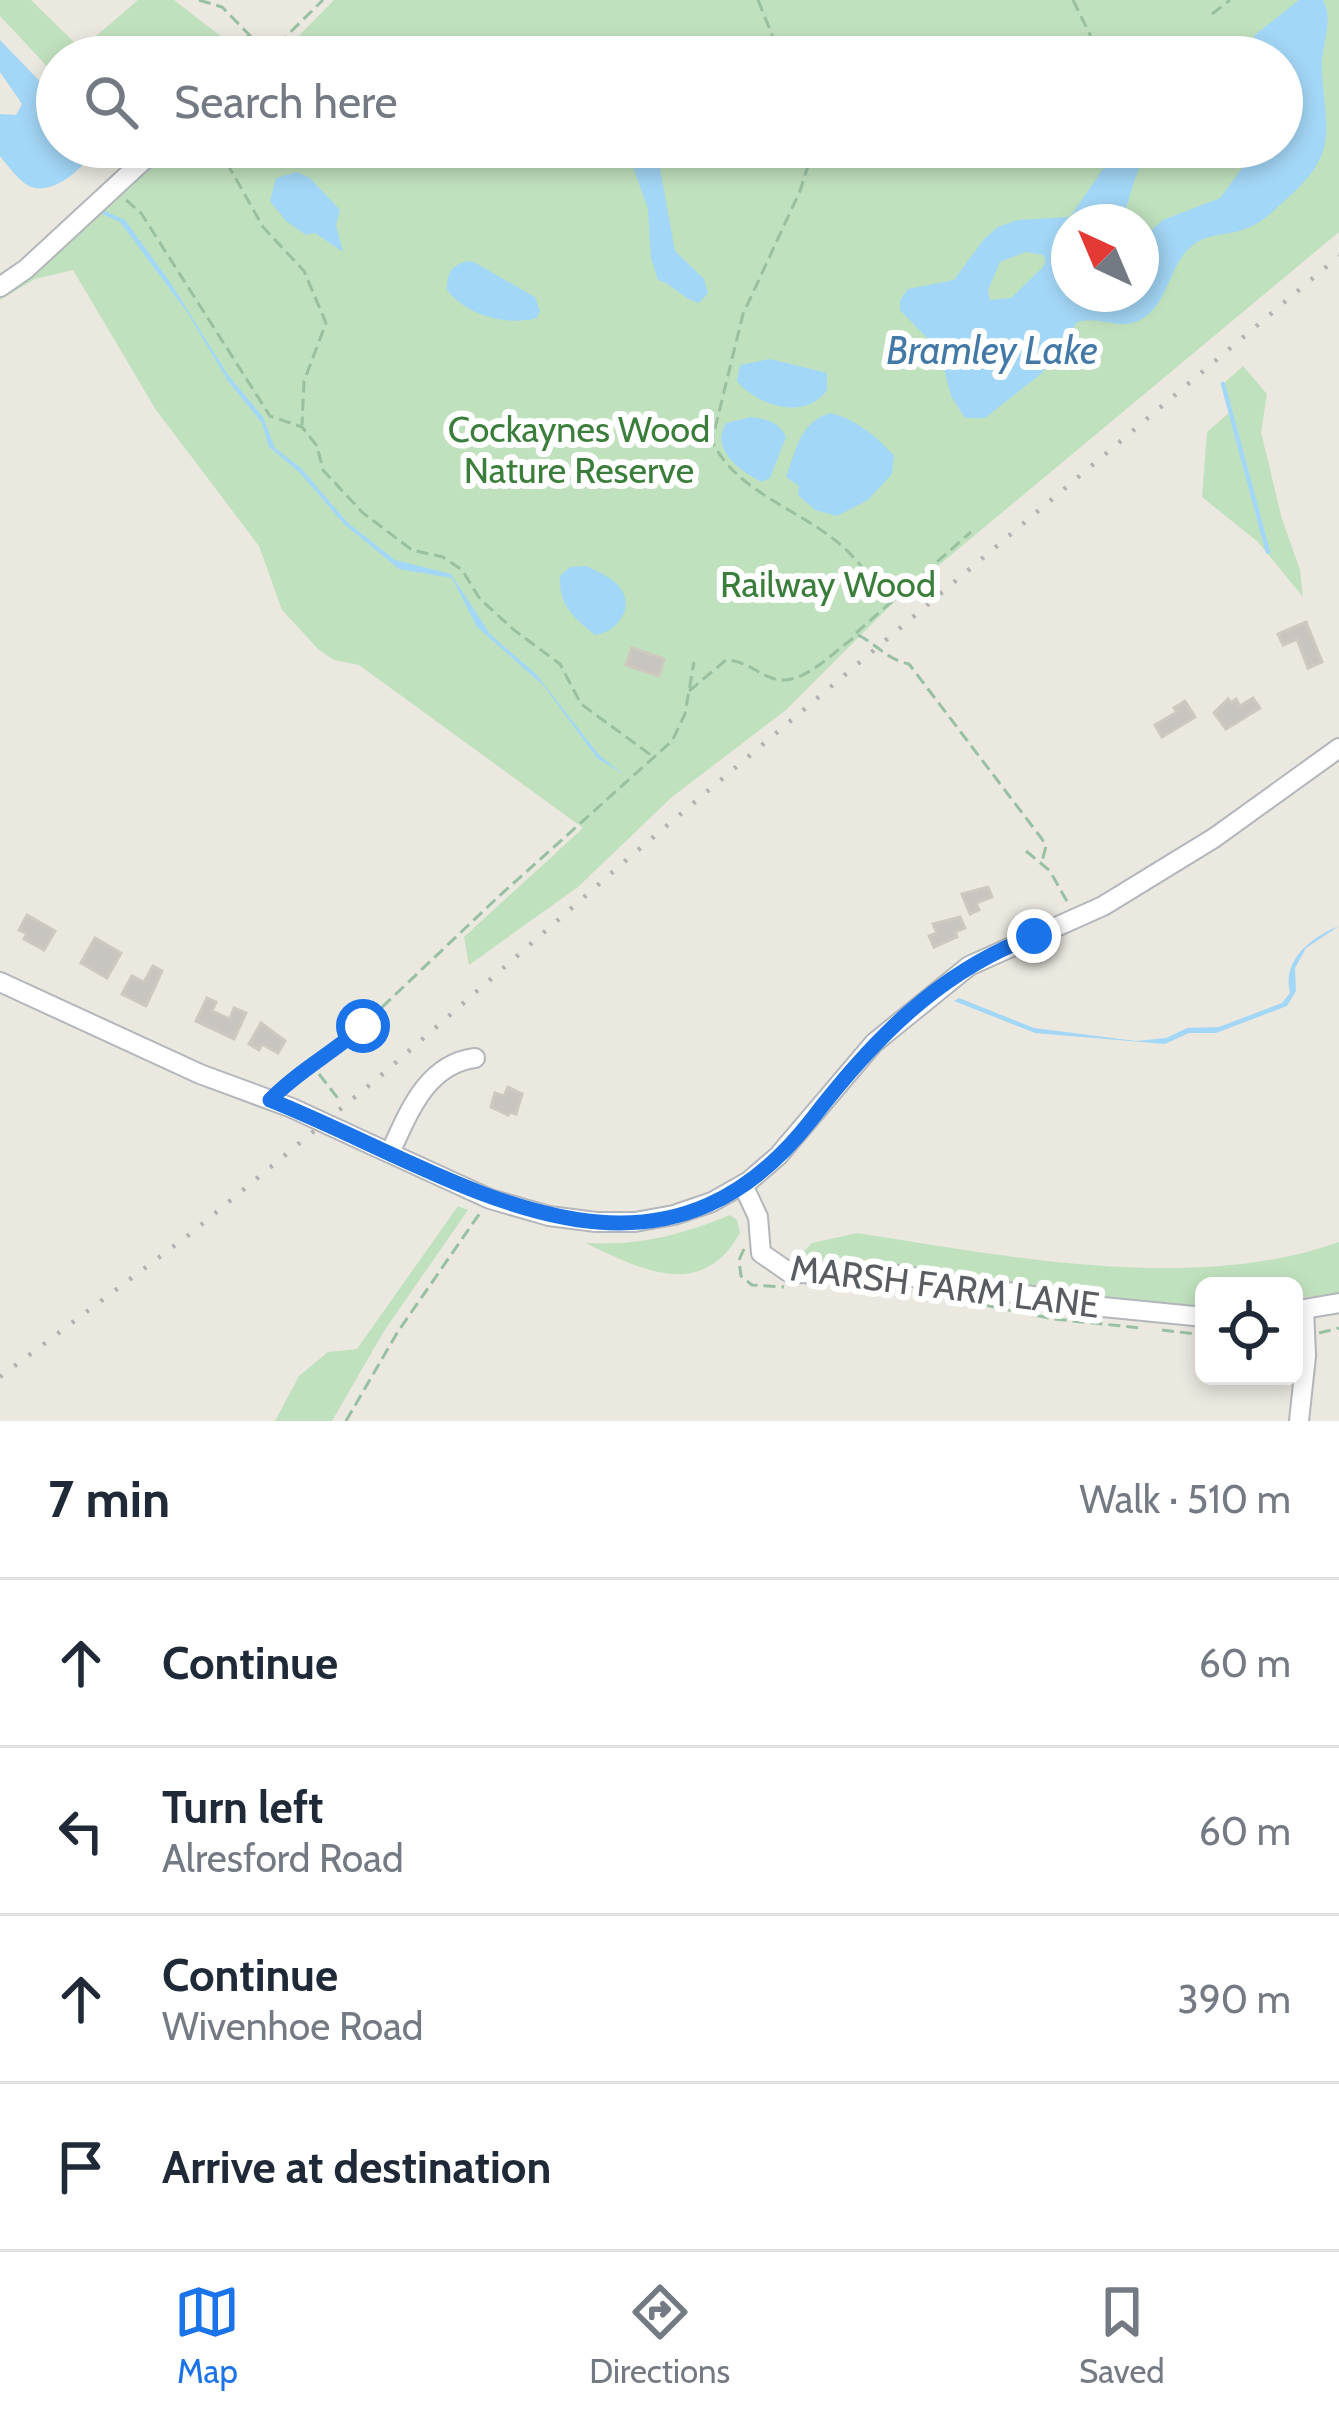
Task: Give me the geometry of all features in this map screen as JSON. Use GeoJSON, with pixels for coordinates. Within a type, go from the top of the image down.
{"type":"FeatureCollection","features":[{"type":"Feature","properties":{"kind":"street"},"geometry":{"type":"LineString","coordinates":[[0,287],[26,269],[135,168]]}},
{"type":"Feature","properties":{"kind":"street"},"geometry":{"type":"LineString","coordinates":[[0,982],[490,1199],[549,1216],[635,1222],[692,1210],[743,1185],[792,1142],[874,1043],[931,994],[988,956],[1084,917],[1140,885],[1254,811],[1339,748]]}},
{"type":"Feature","properties":{"kind":"street"},"geometry":{"type":"LineString","coordinates":[[381,1149],[419,1093],[460,1060],[475,1058]]}},
{"type":"Feature","properties":{"kind":"street","name":"MARSH FARM LANE"},"geometry":{"type":"LineString","coordinates":[[743,1185],[758,1217],[761,1252],[790,1273],[899,1275],[1103,1307],[1195,1316]]}},
{"type":"Feature","properties":{"kind":"street"},"geometry":{"type":"LineString","coordinates":[[1303,1308],[1339,1303]]}},
{"type":"Feature","properties":{"kind":"street"},"geometry":{"type":"LineString","coordinates":[[1303,1336],[1303,1384]]}},
{"type":"Feature","properties":{"kind":"street"},"geometry":{"type":"LineString","coordinates":[[1299,1421],[1303,1385]]}},
{"type":"Feature","properties":{"kind":"path"},"geometry":{"type":"LineString","coordinates":[[199,0],[222,7],[248,34]]}},
{"type":"Feature","properties":{"kind":"path"},"geometry":{"type":"LineString","coordinates":[[286,36],[323,0]]}},
{"type":"Feature","properties":{"kind":"path"},"geometry":{"type":"LineString","coordinates":[[758,0],[773,36]]}},
{"type":"Feature","properties":{"kind":"path"},"geometry":{"type":"LineString","coordinates":[[1073,0],[1091,36]]}},
{"type":"Feature","properties":{"kind":"path"},"geometry":{"type":"LineString","coordinates":[[1212,14],[1230,0]]}},
{"type":"Feature","properties":{"kind":"path"},"geometry":{"type":"LineString","coordinates":[[230,168],[263,227],[304,272],[326,323],[304,381],[302,427]]}},
{"type":"Feature","properties":{"kind":"path"},"geometry":{"type":"LineString","coordinates":[[807,168],[743,314],[712,441],[733,472],[856,559],[888,604]]}},
{"type":"Feature","properties":{"kind":"path"},"geometry":{"type":"LineString","coordinates":[[130,204],[141,213],[270,416],[302,427],[317,446],[323,470],[378,526],[415,551],[443,557],[462,570],[480,599],[560,664],[581,704],[655,758]]}},
{"type":"Feature","properties":{"kind":"path"},"geometry":{"type":"LineString","coordinates":[[690,688],[726,660],[785,681],[840,650],[971,532]]}},
{"type":"Feature","properties":{"kind":"path"},"geometry":{"type":"LineString","coordinates":[[855,634],[876,644],[886,658],[909,664],[1042,839],[1046,846],[1042,862]]}},
{"type":"Feature","properties":{"kind":"path"},"geometry":{"type":"LineString","coordinates":[[270,1100],[363,1026],[673,741],[685,714],[694,662]]}},
{"type":"Feature","properties":{"kind":"path"},"geometry":{"type":"LineString","coordinates":[[1025,851],[1042,862],[1070,905]]}},
{"type":"Feature","properties":{"kind":"path"},"geometry":{"type":"LineString","coordinates":[[355,1033],[365,1040],[363,1026]]}},
{"type":"Feature","properties":{"kind":"path"},"geometry":{"type":"LineString","coordinates":[[319,1073],[340,1101]]}},
{"type":"Feature","properties":{"kind":"path"},"geometry":{"type":"LineString","coordinates":[[346,1421],[397,1333],[490,1199]]}},
{"type":"Feature","properties":{"kind":"green space"},"geometry":{"type":"Polygon","coordinates":[[[0,0],[31,0],[68,36],[36,36],[36,55],[0,16],[0,0]]]}},
{"type":"Feature","properties":{"kind":"green space"},"geometry":{"type":"Polygon","coordinates":[[[138,0],[174,0],[221,36],[96,36],[138,0]]]}},
{"type":"Feature","properties":{"kind":"green space","name":"Cockaynes Wood Nature Reserve"},"geometry":{"type":"Polygon","coordinates":[[[334,0],[1339,0],[1339,232],[891,605],[786,710],[672,797],[578,887],[469,965],[464,937],[583,828],[359,665],[334,660],[319,650],[282,610],[259,546],[156,410],[73,270],[35,279],[0,300],[141,168],[1303,168],[1303,36],[299,36],[334,0]]]}},
{"type":"Feature","properties":{"kind":"green space"},"geometry":{"type":"Polygon","coordinates":[[[1243,366],[1267,394],[1261,432],[1300,570],[1303,597],[1258,542],[1202,497],[1207,432],[1230,412],[1223,384],[1243,366]]]}},
{"type":"Feature","properties":{"kind":"green space"},"geometry":{"type":"Polygon","coordinates":[[[458,1206],[468,1210],[384,1331],[332,1421],[275,1421],[299,1376],[328,1352],[357,1349],[458,1206]]]}},
{"type":"Feature","properties":{"kind":"green space"},"geometry":{"type":"Polygon","coordinates":[[[730,1215],[737,1220],[740,1233],[724,1254],[689,1273],[648,1269],[585,1243],[659,1238],[730,1215]]]}},
{"type":"Feature","properties":{"kind":"green space"},"geometry":{"type":"Polygon","coordinates":[[[857,1233],[1037,1260],[1162,1268],[1224,1266],[1339,1242],[1339,1294],[1303,1297],[1303,1277],[1195,1277],[1195,1306],[1118,1300],[926,1273],[794,1262],[812,1243],[857,1233]]]}},
{"type":"Feature","properties":{"kind":"water","name":"Bramley Lake"},"geometry":{"type":"Polygon","coordinates":[[[1299,0],[1323,0],[1328,16],[1322,62],[1326,126],[1315,167],[1258,223],[1192,246],[1159,302],[1159,224],[1220,198],[1242,168],[1303,168],[1303,36],[1255,36],[1299,0]]]}},
{"type":"Feature","properties":{"kind":"water"},"geometry":{"type":"Polygon","coordinates":[[[0,40],[36,77],[36,168],[80,168],[58,184],[29,186],[0,156],[0,114],[16,115],[22,104],[0,72],[0,40]]]}},
{"type":"Feature","properties":{"kind":"water"},"geometry":{"type":"Polygon","coordinates":[[[633,168],[660,168],[675,251],[704,279],[708,293],[699,303],[658,280],[651,258],[648,209],[633,168]]]}},
{"type":"Feature","properties":{"kind":"water","name":"Bramley Lake"},"geometry":{"type":"Polygon","coordinates":[[[1104,168],[1140,168],[1127,204],[1079,204],[1104,168]]]}},
{"type":"Feature","properties":{"kind":"water"},"geometry":{"type":"Polygon","coordinates":[[[297,172],[310,178],[340,210],[336,225],[343,252],[315,233],[306,235],[270,201],[276,178],[297,172]]]}},
{"type":"Feature","properties":{"kind":"water"},"geometry":{"type":"Polygon","coordinates":[[[105,211],[125,220],[170,282],[228,375],[263,417],[275,448],[300,467],[347,522],[395,560],[451,574],[490,634],[536,674],[599,755],[625,775],[597,758],[544,686],[477,627],[452,578],[399,569],[344,524],[300,473],[269,447],[262,423],[228,381],[187,312],[120,222],[102,214],[105,211]]]}},
{"type":"Feature","properties":{"kind":"water","name":"Bramley Lake"},"geometry":{"type":"Polygon","coordinates":[[[1051,218],[1051,312],[1151,312],[1125,324],[1077,322],[1042,373],[985,418],[965,418],[951,396],[939,350],[900,310],[900,300],[908,289],[954,280],[984,239],[1017,220],[1051,218]],[[1026,252],[1000,262],[988,290],[990,300],[1011,298],[1043,267],[1043,255],[1026,252]]]}},
{"type":"Feature","properties":{"kind":"water"},"geometry":{"type":"Polygon","coordinates":[[[472,261],[535,297],[540,311],[537,318],[488,317],[455,299],[447,290],[450,273],[460,263],[472,261]]]}},
{"type":"Feature","properties":{"kind":"water"},"geometry":{"type":"Polygon","coordinates":[[[770,359],[827,373],[827,390],[807,405],[782,406],[757,397],[737,381],[740,365],[770,359]]]}},
{"type":"Feature","properties":{"kind":"water"},"geometry":{"type":"Polygon","coordinates":[[[830,413],[865,429],[894,456],[892,474],[868,500],[837,516],[815,510],[798,495],[799,486],[786,477],[806,430],[830,413]]]}},
{"type":"Feature","properties":{"kind":"water"},"geometry":{"type":"Polygon","coordinates":[[[751,417],[772,422],[786,437],[770,478],[762,482],[729,458],[722,442],[726,423],[751,417]]]}},
{"type":"Feature","properties":{"kind":"water"},"geometry":{"type":"Polygon","coordinates":[[[586,566],[614,581],[625,597],[621,619],[595,635],[569,610],[560,586],[560,576],[570,567],[586,566]]]}},
{"type":"Feature","properties":{"kind":"water"},"geometry":{"type":"Polygon","coordinates":[[[1339,926],[1306,948],[1295,968],[1296,991],[1287,1006],[1216,1033],[1189,1033],[1165,1044],[1035,1033],[954,1001],[959,998],[1034,1028],[1136,1041],[1166,1038],[1187,1028],[1219,1027],[1282,1003],[1290,993],[1294,960],[1301,952],[1318,937],[1339,926]]]}},
{"type":"Feature","properties":{"kind":"building"},"geometry":{"type":"Polygon","coordinates":[[[1306,622],[1322,662],[1308,668],[1297,639],[1283,645],[1278,634],[1306,622]]]}},
{"type":"Feature","properties":{"kind":"building"},"geometry":{"type":"Polygon","coordinates":[[[632,648],[664,659],[659,676],[626,665],[632,648]]]}},
{"type":"Feature","properties":{"kind":"building"},"geometry":{"type":"Polygon","coordinates":[[[1253,698],[1260,708],[1226,729],[1214,713],[1228,699],[1231,703],[1236,699],[1240,706],[1253,698]]]}},
{"type":"Feature","properties":{"kind":"building"},"geometry":{"type":"Polygon","coordinates":[[[1185,701],[1195,717],[1162,737],[1155,725],[1185,701]]]}},
{"type":"Feature","properties":{"kind":"building"},"geometry":{"type":"Polygon","coordinates":[[[988,887],[992,897],[976,903],[979,910],[970,914],[962,894],[988,887]]]}},
{"type":"Feature","properties":{"kind":"building"},"geometry":{"type":"Polygon","coordinates":[[[27,915],[55,931],[44,950],[24,939],[27,934],[19,930],[27,915]]]}},
{"type":"Feature","properties":{"kind":"building"},"geometry":{"type":"Polygon","coordinates":[[[960,917],[965,928],[934,947],[929,936],[937,933],[933,924],[960,917]]]}},
{"type":"Feature","properties":{"kind":"building"},"geometry":{"type":"Polygon","coordinates":[[[95,938],[121,953],[107,978],[81,963],[95,938]]]}},
{"type":"Feature","properties":{"kind":"building"},"geometry":{"type":"Polygon","coordinates":[[[153,966],[162,971],[146,1006],[122,994],[132,976],[144,982],[153,966]]]}},
{"type":"Feature","properties":{"kind":"building"},"geometry":{"type":"Polygon","coordinates":[[[207,998],[216,1002],[212,1011],[230,1019],[234,1008],[246,1013],[234,1039],[196,1021],[207,998]]]}},
{"type":"Feature","properties":{"kind":"building"},"geometry":{"type":"Polygon","coordinates":[[[261,1023],[285,1041],[278,1053],[262,1044],[259,1050],[249,1044],[261,1023]]]}},
{"type":"Feature","properties":{"kind":"building"},"geometry":{"type":"Polygon","coordinates":[[[508,1087],[522,1094],[516,1114],[491,1107],[495,1093],[504,1096],[508,1087]]]}},
{"type":"Feature","properties":{"kind":"waterway"},"geometry":{"type":"LineString","coordinates":[[1223,384],[1268,552]]}},
{"type":"Feature","properties":{"kind":"railway"},"geometry":{"type":"LineString","coordinates":[[0,1377],[190,1234],[385,1072],[624,862],[1339,256]]}},
{"type":"Feature","properties":{"kind":"route"},"geometry":{"type":"LineString","coordinates":[[363,1026],[270,1100],[490,1199],[549,1216],[635,1222],[692,1210],[749,1181],[792,1142],[853,1066],[907,1013],[969,966],[1034,936]]}},
{"type":"Feature","properties":{"kind":"park label","name":"Railway Wood"},"geometry":{"type":"Point","coordinates":[828,584]}}]}
